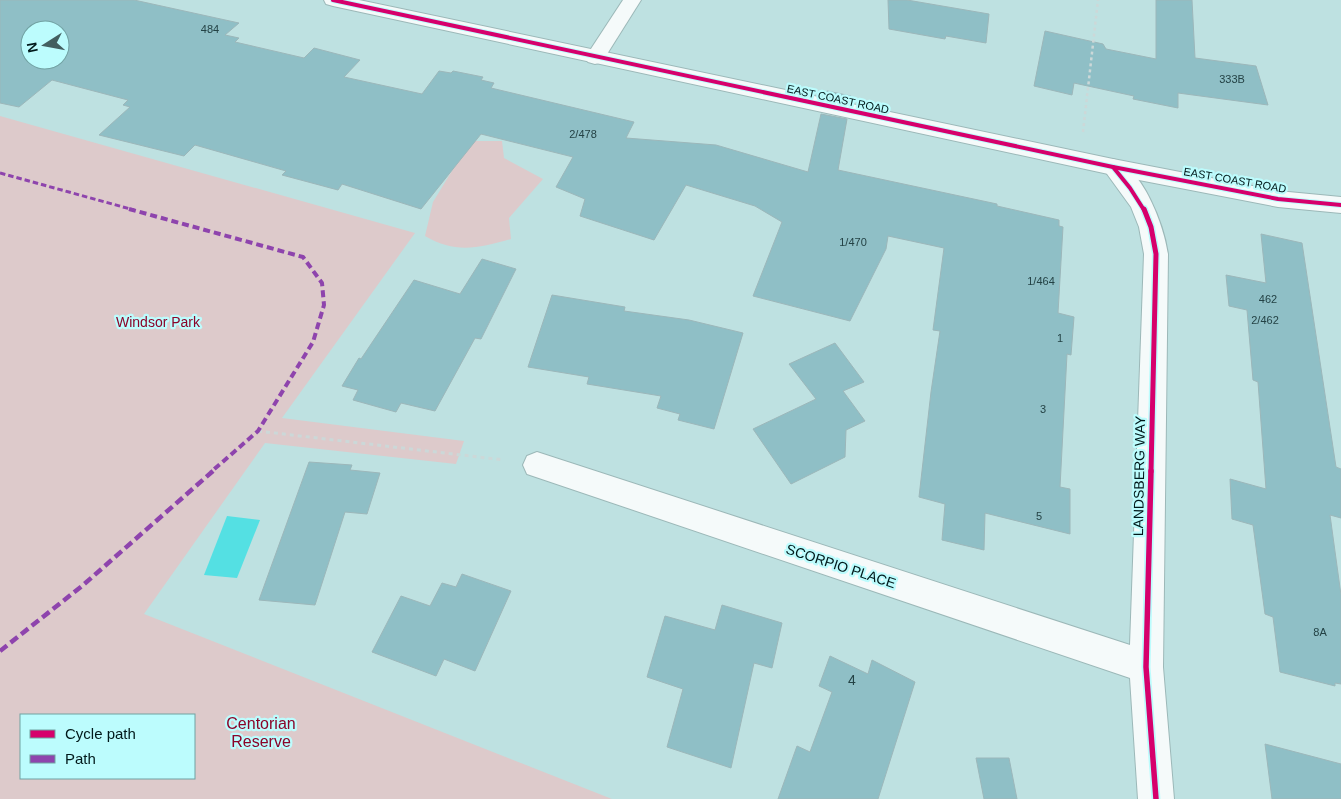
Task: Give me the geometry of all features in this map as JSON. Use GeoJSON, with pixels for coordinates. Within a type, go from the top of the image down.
{"type":"FeatureCollection","features":[{"type":"Feature","properties":{"kind":"street","name":"EAST COAST ROAD"},"geometry":{"type":"LineString","coordinates":[[334,0],[595,58],[1113,167],[1278,199],[1341,205]]}},
{"type":"Feature","properties":{"kind":"street"},"geometry":{"type":"LineString","coordinates":[[595,58],[632,0]]}},
{"type":"Feature","properties":{"kind":"street","name":"LANDSBERG WAY"},"geometry":{"type":"LineString","coordinates":[[1113,167],[1142,202],[1153,228],[1156,254],[1146,667],[1156,799]]}},
{"type":"Feature","properties":{"kind":"street","name":"SCORPIO PLACE"},"geometry":{"type":"LineString","coordinates":[[537,465],[1146,667]]}},
{"type":"Feature","properties":{"kind":"path"},"geometry":{"type":"LineString","coordinates":[[1079,160],[1098,0]]}},
{"type":"Feature","properties":{"kind":"path"},"geometry":{"type":"LineString","coordinates":[[258,430],[460,453],[537,465]]}},
{"type":"Feature","properties":{"kind":"green space","name":"Windsor Park"},"geometry":{"type":"Polygon","coordinates":[[[0,116],[415,233],[282,418],[464,441],[456,464],[265,443],[144,614],[612,799],[0,799],[0,116]]]}},
{"type":"Feature","properties":{"kind":"green space"},"geometry":{"type":"Polygon","coordinates":[[[475,141],[502,141],[504,158],[543,179],[509,218],[511,239],[467,248],[436,242],[425,236],[433,202],[458,161],[475,141]]]}},
{"type":"Feature","properties":{"kind":"water"},"geometry":{"type":"Polygon","coordinates":[[[227,516],[260,520],[237,578],[204,575],[227,516]]]}},
{"type":"Feature","properties":{"kind":"building"},"geometry":{"type":"Polygon","coordinates":[[[0,0],[134,0],[239,23],[225,35],[239,38],[235,42],[304,58],[314,48],[360,60],[344,77],[422,94],[439,71],[451,73],[453,71],[483,77],[481,80],[494,83],[491,88],[634,122],[626,138],[716,145],[808,172],[821,114],[847,119],[838,170],[997,204],[997,206],[1059,220],[1059,226],[1063,227],[1058,313],[1074,317],[1071,355],[1067,354],[1060,487],[1070,489],[1070,534],[985,513],[984,550],[942,540],[945,504],[919,497],[940,331],[933,330],[944,248],[888,236],[886,249],[850,321],[753,296],[782,222],[755,206],[686,185],[654,240],[580,216],[585,199],[556,187],[573,157],[481,134],[421,209],[342,184],[338,190],[282,175],[286,171],[195,145],[184,156],[99,135],[130,107],[123,105],[128,100],[52,80],[19,107],[0,103],[0,0]]]}},
{"type":"Feature","properties":{"kind":"building"},"geometry":{"type":"Polygon","coordinates":[[[888,0],[907,0],[989,14],[986,43],[946,36],[945,39],[889,29],[888,0]]]}},
{"type":"Feature","properties":{"kind":"building"},"geometry":{"type":"Polygon","coordinates":[[[1156,0],[1192,0],[1195,58],[1256,66],[1268,105],[1178,93],[1178,108],[1133,99],[1134,96],[1074,83],[1072,95],[1034,86],[1045,31],[1103,44],[1106,49],[1156,59],[1156,0]]]}},
{"type":"Feature","properties":{"kind":"building"},"geometry":{"type":"Polygon","coordinates":[[[827,91],[851,96],[850,102],[825,96],[827,91]]]}},
{"type":"Feature","properties":{"kind":"building"},"geometry":{"type":"Polygon","coordinates":[[[1261,234],[1302,243],[1336,467],[1341,469],[1341,518],[1330,515],[1341,595],[1341,684],[1335,683],[1335,686],[1280,672],[1273,617],[1265,614],[1253,525],[1232,519],[1230,479],[1266,489],[1258,382],[1253,380],[1247,310],[1229,306],[1226,275],[1266,283],[1261,234]]]}},
{"type":"Feature","properties":{"kind":"building"},"geometry":{"type":"Polygon","coordinates":[[[482,259],[516,269],[481,339],[475,338],[435,411],[401,403],[396,412],[353,400],[358,390],[342,386],[359,358],[361,359],[414,280],[460,294],[482,259]]]}},
{"type":"Feature","properties":{"kind":"building"},"geometry":{"type":"Polygon","coordinates":[[[552,295],[625,307],[624,311],[689,320],[743,333],[714,429],[678,420],[680,414],[657,408],[661,396],[587,384],[589,377],[528,367],[552,295]]]}},
{"type":"Feature","properties":{"kind":"building"},"geometry":{"type":"Polygon","coordinates":[[[835,343],[864,382],[843,391],[865,421],[846,430],[845,457],[791,484],[753,429],[816,399],[789,364],[835,343]]]}},
{"type":"Feature","properties":{"kind":"building"},"geometry":{"type":"Polygon","coordinates":[[[309,462],[352,465],[350,470],[380,473],[367,514],[345,512],[315,605],[259,600],[309,462]]]}},
{"type":"Feature","properties":{"kind":"building"},"geometry":{"type":"Polygon","coordinates":[[[462,574],[511,591],[475,671],[444,659],[436,676],[372,652],[401,596],[430,606],[442,583],[456,587],[462,574]]]}},
{"type":"Feature","properties":{"kind":"building"},"geometry":{"type":"Polygon","coordinates":[[[722,605],[782,623],[772,668],[754,663],[731,768],[667,747],[683,689],[647,677],[665,616],[715,630],[722,605]]]}},
{"type":"Feature","properties":{"kind":"building"},"geometry":{"type":"Polygon","coordinates":[[[830,656],[868,674],[872,660],[915,682],[878,799],[778,799],[797,746],[810,752],[832,692],[819,686],[830,656]]]}},
{"type":"Feature","properties":{"kind":"building"},"geometry":{"type":"Polygon","coordinates":[[[1265,744],[1341,764],[1341,799],[1272,799],[1265,744]]]}},
{"type":"Feature","properties":{"kind":"building"},"geometry":{"type":"Polygon","coordinates":[[[976,758],[1009,758],[1017,799],[984,799],[976,758]]]}},
{"type":"Feature","properties":{"kind":"marked path"},"geometry":{"type":"LineString","coordinates":[[0,173],[303,257],[322,283],[324,305],[313,342],[258,431],[82,586],[0,651]]}},
{"type":"Feature","properties":{"kind":"cycle path"},"geometry":{"type":"LineString","coordinates":[[333,0],[1113,167],[1278,199],[1341,205]]}},
{"type":"Feature","properties":{"kind":"cycle path"},"geometry":{"type":"LineString","coordinates":[[1113,167],[1143,206],[1151,227],[1156,254],[1146,667],[1156,799]]}},
{"type":"Feature","properties":{"kind":"park label","name":"Centorian Reserve"},"geometry":{"type":"Point","coordinates":[261,732]}}]}
